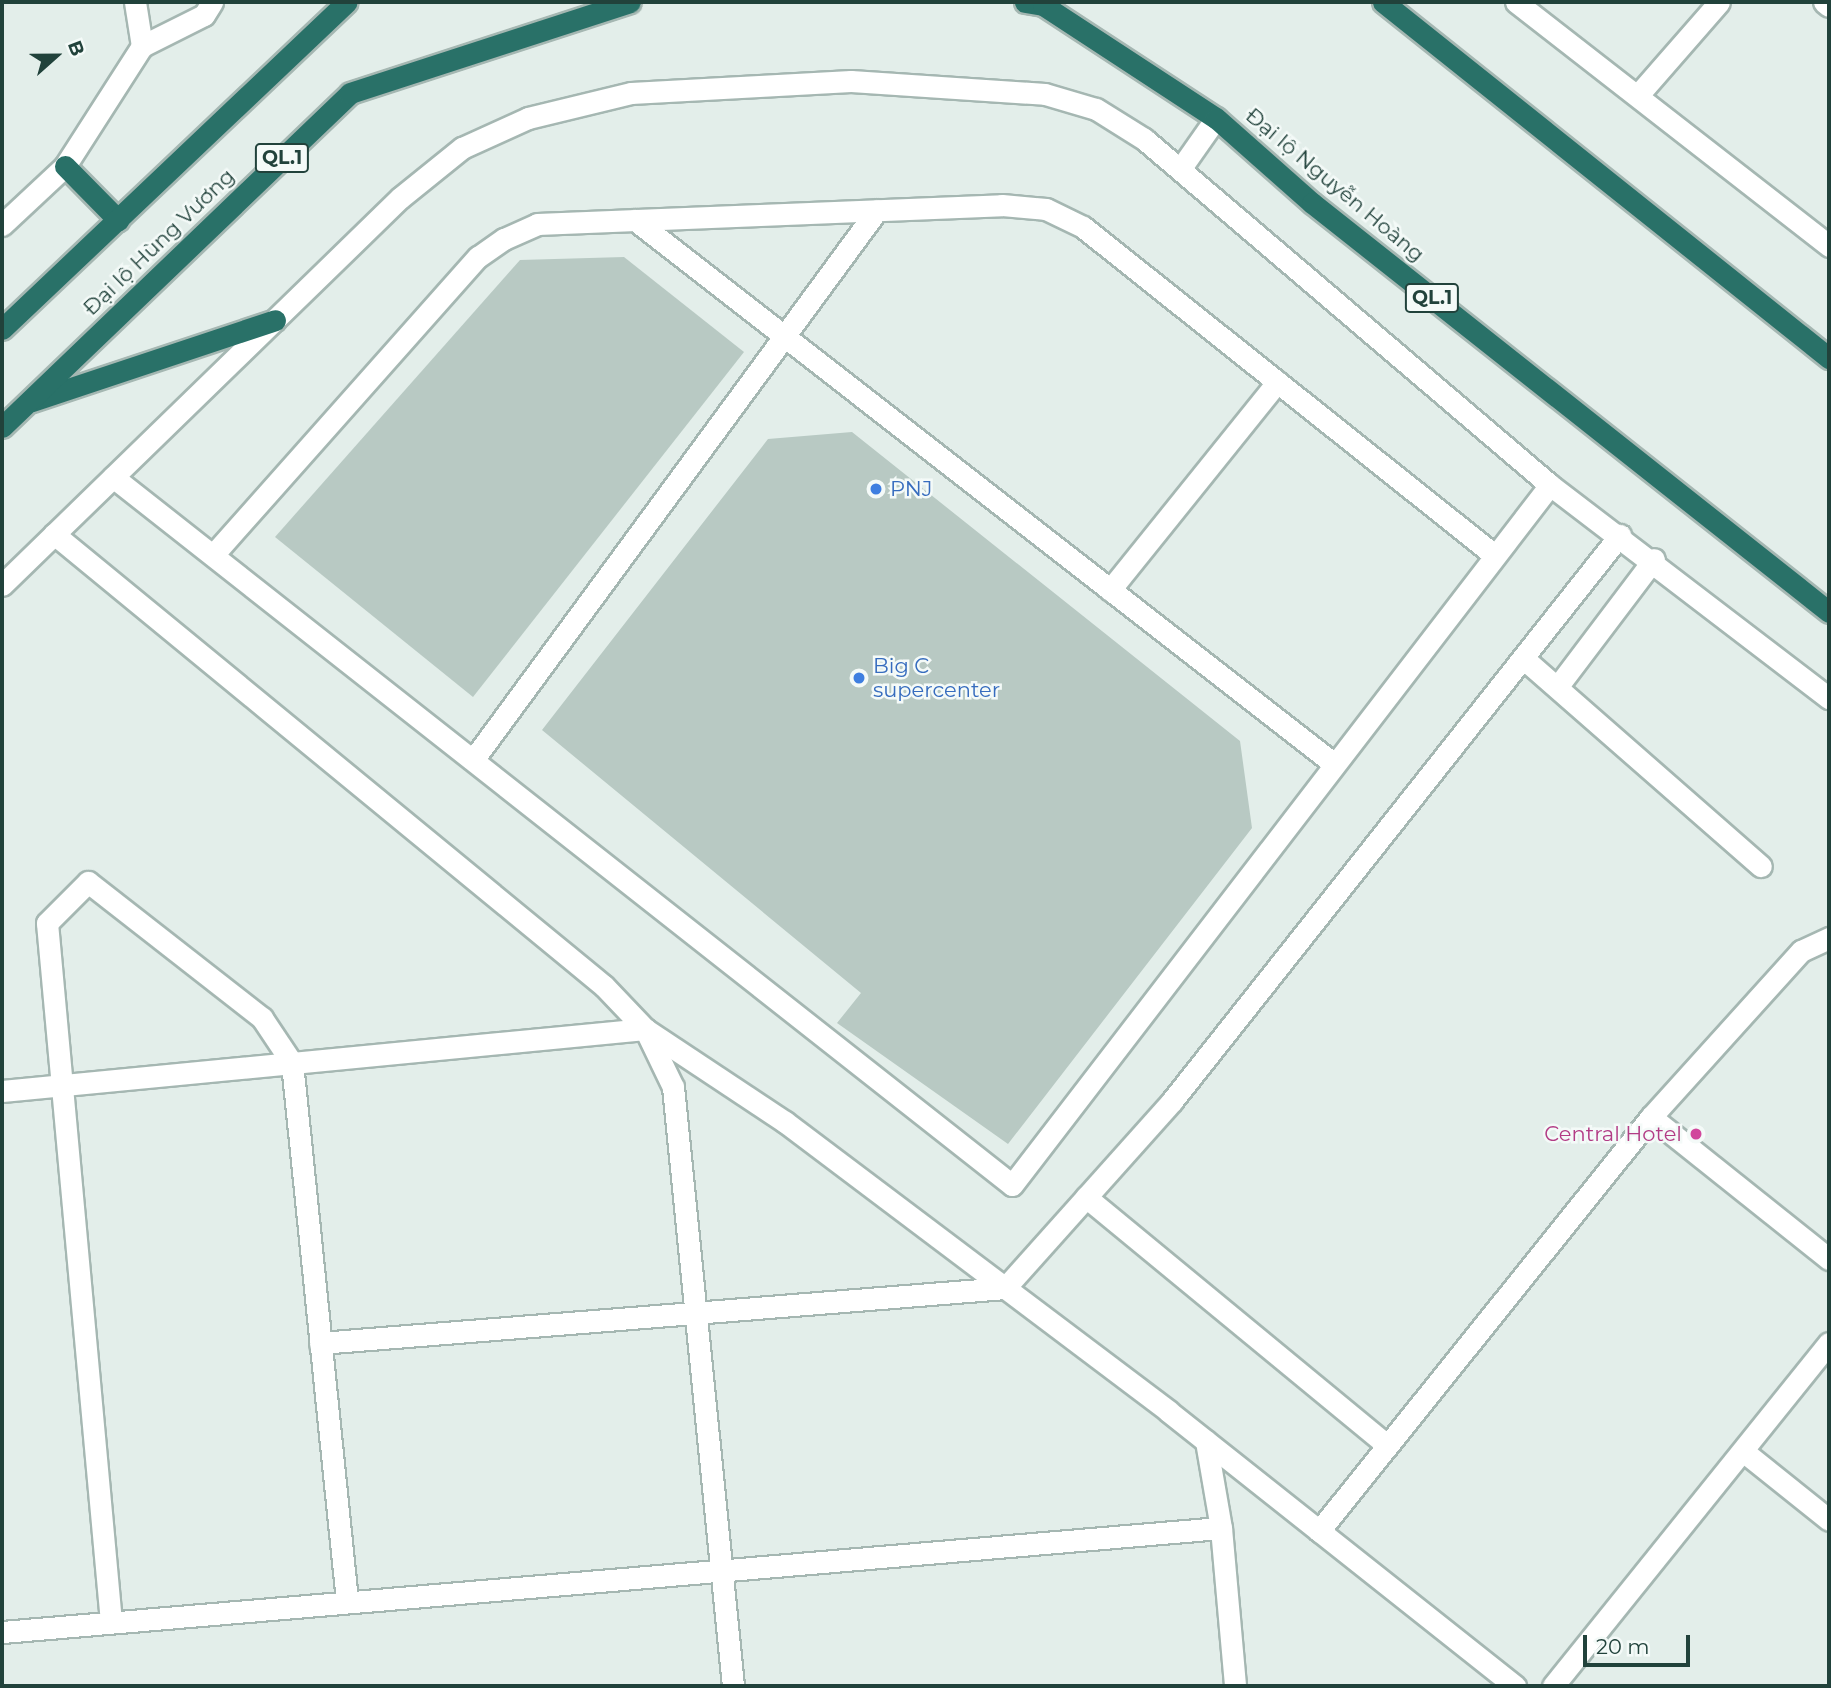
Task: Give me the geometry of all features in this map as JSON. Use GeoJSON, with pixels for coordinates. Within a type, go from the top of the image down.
{"type":"FeatureCollection","features":[{"type":"Feature","properties":{"kind":"highway","name":"Đại lộ Hùng Vương"},"geometry":{"type":"LineString","coordinates":[[2,329],[346,2]]}},
{"type":"Feature","properties":{"kind":"highway","name":"Đại lộ Hùng Vương"},"geometry":{"type":"LineString","coordinates":[[2,427],[350,93],[631,2]]}},
{"type":"Feature","properties":{"kind":"highway","name":"Đại lộ Nguyễn Hoàng"},"geometry":{"type":"LineString","coordinates":[[1025,2],[1043,5],[1216,118],[1312,203],[1829,612]]}},
{"type":"Feature","properties":{"kind":"highway"},"geometry":{"type":"LineString","coordinates":[[1383,2],[1829,358]]}},
{"type":"Feature","properties":{"kind":"highway"},"geometry":{"type":"LineString","coordinates":[[65,166],[118,220]]}},
{"type":"Feature","properties":{"kind":"highway"},"geometry":{"type":"LineString","coordinates":[[27,403],[275,320]]}},
{"type":"Feature","properties":{"kind":"street"},"geometry":{"type":"LineString","coordinates":[[135,2],[142,46]]}},
{"type":"Feature","properties":{"kind":"street"},"geometry":{"type":"LineString","coordinates":[[2,225],[65,166],[142,46],[204,15],[212,2]]}},
{"type":"Feature","properties":{"kind":"street"},"geometry":{"type":"LineString","coordinates":[[1516,2],[1829,246]]}},
{"type":"Feature","properties":{"kind":"street"},"geometry":{"type":"LineString","coordinates":[[1638,95],[1719,2]]}},
{"type":"Feature","properties":{"kind":"street"},"geometry":{"type":"LineString","coordinates":[[1824,2],[1829,6]]}},
{"type":"Feature","properties":{"kind":"street"},"geometry":{"type":"LineString","coordinates":[[2,584],[400,198],[462,148],[528,118],[631,93],[850,82],[1045,94],[1096,109],[1181,168],[1550,485],[1654,559],[1829,698]]}},
{"type":"Feature","properties":{"kind":"street"},"geometry":{"type":"LineString","coordinates":[[1181,168],[1216,118]]}},
{"type":"Feature","properties":{"kind":"street"},"geometry":{"type":"LineString","coordinates":[[213,555],[478,257],[537,224],[877,210],[1046,209],[1083,227],[1493,554]]}},
{"type":"Feature","properties":{"kind":"street"},"geometry":{"type":"LineString","coordinates":[[472,760],[877,210]]}},
{"type":"Feature","properties":{"kind":"street"},"geometry":{"type":"LineString","coordinates":[[635,220],[1333,763]]}},
{"type":"Feature","properties":{"kind":"street"},"geometry":{"type":"LineString","coordinates":[[1110,590],[1277,382]]}},
{"type":"Feature","properties":{"kind":"street"},"geometry":{"type":"LineString","coordinates":[[113,477],[1013,1185],[1493,554],[1550,485]]}},
{"type":"Feature","properties":{"kind":"street"},"geometry":{"type":"LineString","coordinates":[[54,534],[604,986],[645,1029],[785,1122],[1005,1288],[1206,1441],[1515,1686]]}},
{"type":"Feature","properties":{"kind":"street"},"geometry":{"type":"LineString","coordinates":[[320,1343],[695,1310],[1005,1288],[1172,1101],[1620,535]]}},
{"type":"Feature","properties":{"kind":"street"},"geometry":{"type":"LineString","coordinates":[[1558,687],[1654,559]]}},
{"type":"Feature","properties":{"kind":"street"},"geometry":{"type":"LineString","coordinates":[[1523,658],[1761,866]]}},
{"type":"Feature","properties":{"kind":"street"},"geometry":{"type":"LineString","coordinates":[[111,1622],[47,923],[88,883],[262,1018],[292,1063],[347,1601]]}},
{"type":"Feature","properties":{"kind":"street"},"geometry":{"type":"LineString","coordinates":[[1319,1531],[1651,1117],[1801,951],[1829,938]]}},
{"type":"Feature","properties":{"kind":"street"},"geometry":{"type":"LineString","coordinates":[[2,1090],[645,1029]]}},
{"type":"Feature","properties":{"kind":"street"},"geometry":{"type":"LineString","coordinates":[[645,1029],[673,1087],[733,1686]]}},
{"type":"Feature","properties":{"kind":"street"},"geometry":{"type":"LineString","coordinates":[[1651,1117],[1829,1259]]}},
{"type":"Feature","properties":{"kind":"street"},"geometry":{"type":"LineString","coordinates":[[1086,1197],[1387,1445]]}},
{"type":"Feature","properties":{"kind":"street"},"geometry":{"type":"LineString","coordinates":[[1553,1686],[1829,1343]]}},
{"type":"Feature","properties":{"kind":"street"},"geometry":{"type":"LineString","coordinates":[[1206,1441],[1220,1528],[1235,1686]]}},
{"type":"Feature","properties":{"kind":"street"},"geometry":{"type":"LineString","coordinates":[[1743,1451],[1829,1520]]}},
{"type":"Feature","properties":{"kind":"street"},"geometry":{"type":"LineString","coordinates":[[2,1632],[721,1567],[1220,1528]]}},
{"type":"Feature","properties":{"kind":"building"},"geometry":{"type":"Polygon","coordinates":[[[624,257],[744,352],[473,697],[275,537],[520,260],[624,257]]]}},
{"type":"Feature","properties":{"kind":"building"},"geometry":{"type":"Polygon","coordinates":[[[852,432],[1240,741],[1252,828],[1008,1144],[837,1023],[861,993],[542,730],[768,439],[852,432]]]}},
{"type":"Feature","properties":{"kind":"place","name":"PNJ"},"geometry":{"type":"Point","coordinates":[876,489]}},
{"type":"Feature","properties":{"kind":"place","name":"Big C supercenter"},"geometry":{"type":"Point","coordinates":[859,678]}},
{"type":"Feature","properties":{"kind":"place","name":"Central Hotel"},"geometry":{"type":"Point","coordinates":[1696,1134]}}]}
